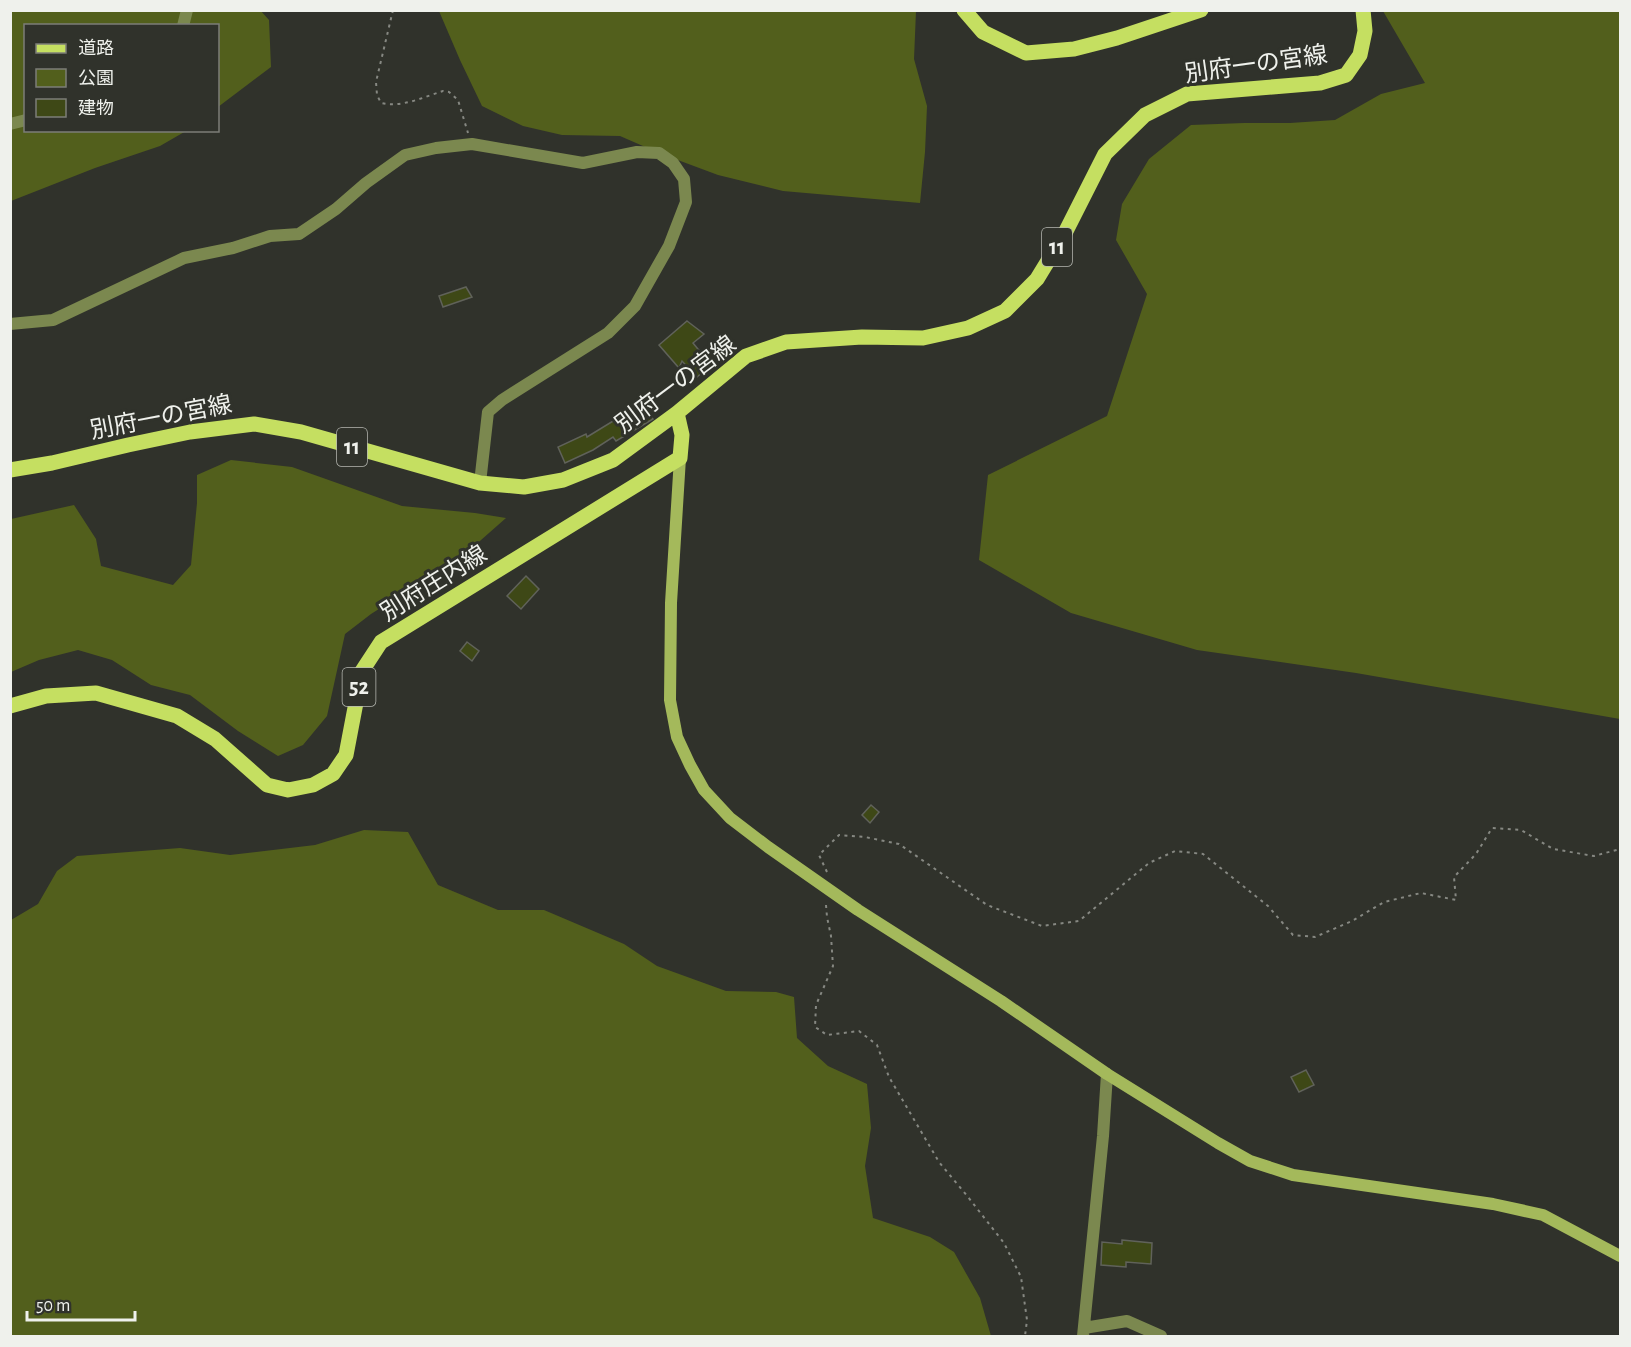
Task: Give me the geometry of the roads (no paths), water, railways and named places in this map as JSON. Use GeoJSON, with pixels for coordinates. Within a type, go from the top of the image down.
{"type":"FeatureCollection","features":[{"type":"Feature","properties":{"kind":"main road"},"geometry":{"type":"LineString","coordinates":[[964,10],[983,32],[1026,53],[1074,49],[1117,38],[1201,10]]}},
{"type":"Feature","properties":{"kind":"main road","name":"別府一の宮線"},"geometry":{"type":"LineString","coordinates":[[10,470],[52,463],[190,432],[254,424],[301,432],[480,483],[524,487],[563,480],[613,460],[677,414],[746,356],[786,342],[862,337],[923,338],[968,328],[1005,311],[1037,279],[1065,233],[1105,154],[1145,115],[1187,94],[1320,83],[1346,75],[1360,55],[1365,31],[1363,10]]}},
{"type":"Feature","properties":{"kind":"main road"},"geometry":{"type":"LineString","coordinates":[[677,414],[682,435],[680,458]]}},
{"type":"Feature","properties":{"kind":"main road","name":"別府庄内線"},"geometry":{"type":"LineString","coordinates":[[10,706],[46,696],[96,693],[177,716],[215,740],[267,785],[288,789],[313,785],[333,774],[346,755],[362,671],[381,642],[680,458]]}},
{"type":"Feature","properties":{"kind":"street"},"geometry":{"type":"LineString","coordinates":[[10,324],[53,320],[184,258],[233,248],[270,236],[299,234],[405,156],[436,148],[472,144],[583,163],[637,152],[659,153],[673,163],[684,179],[686,202],[669,246],[635,306],[608,333],[502,400],[488,412],[480,483]]}},
{"type":"Feature","properties":{"kind":"street"},"geometry":{"type":"LineString","coordinates":[[680,458],[670,603],[670,700],[678,737],[690,765],[704,790],[730,818],[825,886],[1107,1074],[1250,1161],[1293,1175],[1493,1204],[1543,1215],[1620,1256]]}},
{"type":"Feature","properties":{"kind":"street"},"geometry":{"type":"LineString","coordinates":[[1107,1074],[1084,1332],[1127,1321],[1161,1336]]}}]}
